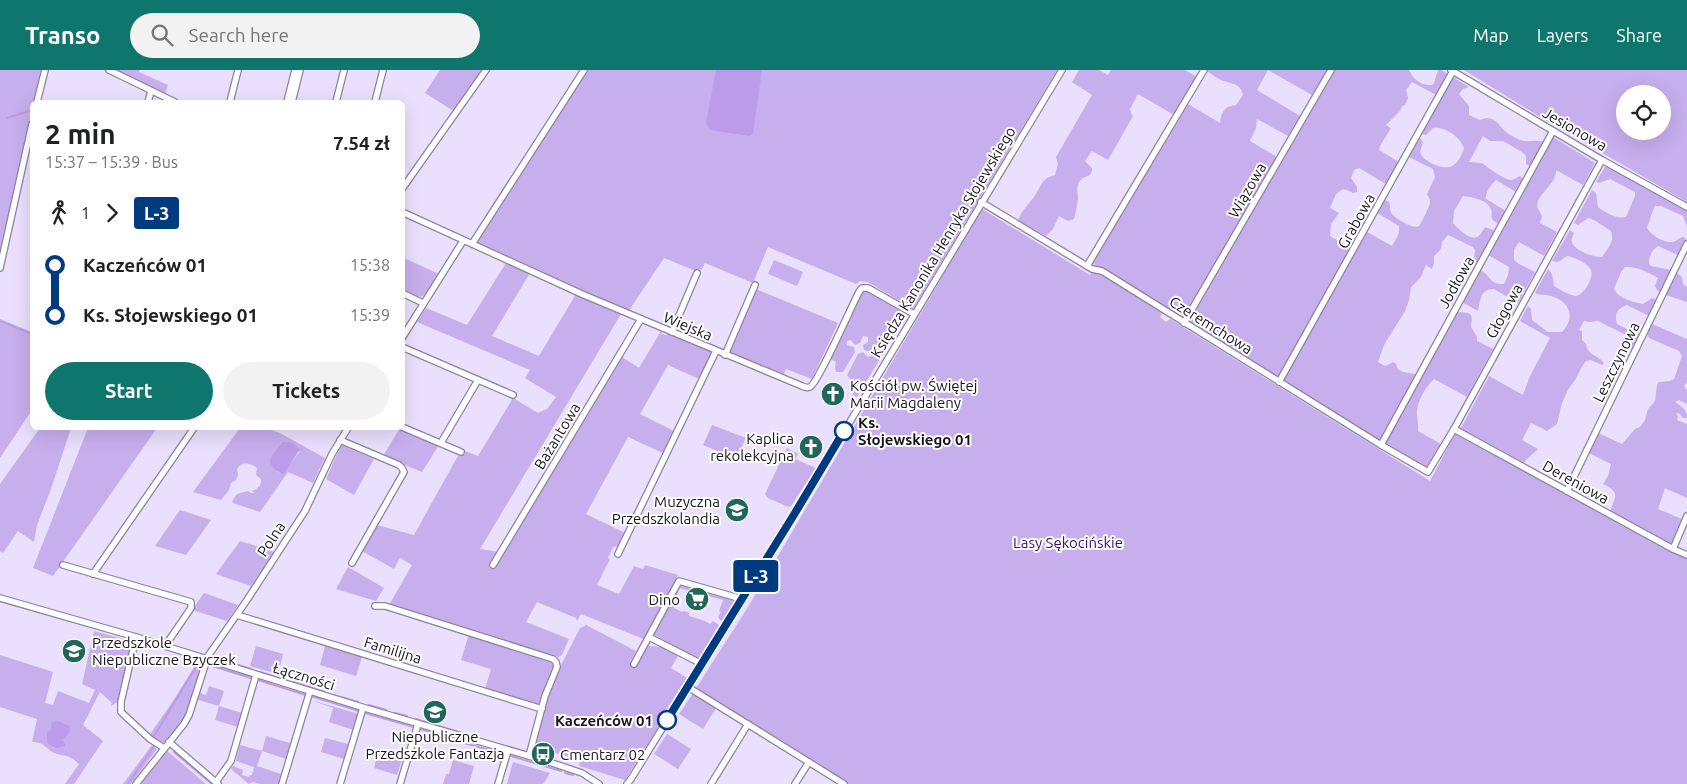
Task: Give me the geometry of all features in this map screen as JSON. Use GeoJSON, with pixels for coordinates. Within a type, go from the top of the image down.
{"type":"FeatureCollection","features":[{"type":"Feature","properties":{"kind":"street"},"geometry":{"type":"LineString","coordinates":[[37,100],[44,70]]}},
{"type":"Feature","properties":{"kind":"street"},"geometry":{"type":"LineString","coordinates":[[109,70],[171,100]]}},
{"type":"Feature","properties":{"kind":"street"},"geometry":{"type":"LineString","coordinates":[[230,100],[238,70]]}},
{"type":"Feature","properties":{"kind":"street"},"geometry":{"type":"LineString","coordinates":[[288,100],[295,70]]}},
{"type":"Feature","properties":{"kind":"street"},"geometry":{"type":"LineString","coordinates":[[292,100],[300,70]]}},
{"type":"Feature","properties":{"kind":"street"},"geometry":{"type":"LineString","coordinates":[[336,100],[344,70]]}},
{"type":"Feature","properties":{"kind":"street"},"geometry":{"type":"LineString","coordinates":[[376,100],[383,70]]}},
{"type":"Feature","properties":{"kind":"street"},"geometry":{"type":"LineString","coordinates":[[405,185],[486,70]]}},
{"type":"Feature","properties":{"kind":"street"},"geometry":{"type":"LineString","coordinates":[[472,244],[584,70]]}},
{"type":"Feature","properties":{"kind":"street","name":"Księdza Kanonika Henryka Słojewskiego"},"geometry":{"type":"LineString","coordinates":[[627,784],[632,779],[742,599],[1062,70]]}},
{"type":"Feature","properties":{"kind":"street"},"geometry":{"type":"LineString","coordinates":[[1087,266],[1204,70]]}},
{"type":"Feature","properties":{"kind":"street","name":"Wiązowa"},"geometry":{"type":"LineString","coordinates":[[1184,323],[1331,70]]}},
{"type":"Feature","properties":{"kind":"street","name":"Jesionowa"},"geometry":{"type":"LineString","coordinates":[[1452,71],[1602,160],[1687,207]]}},
{"type":"Feature","properties":{"kind":"street","name":"Grabowa"},"geometry":{"type":"LineString","coordinates":[[1279,382],[1452,71]]}},
{"type":"Feature","properties":{"kind":"street"},"geometry":{"type":"LineString","coordinates":[[149,100],[151,91]]}},
{"type":"Feature","properties":{"kind":"street","name":"Jodłowa"},"geometry":{"type":"LineString","coordinates":[[1381,445],[1553,131]]}},
{"type":"Feature","properties":{"kind":"street"},"geometry":{"type":"LineString","coordinates":[[0,268],[30,133]]}},
{"type":"Feature","properties":{"kind":"street","name":"Głogowa"},"geometry":{"type":"LineString","coordinates":[[1427,472],[1430,471],[1454,429],[1602,160]]}},
{"type":"Feature","properties":{"kind":"street","name":"Czeremchowa"},"geometry":{"type":"LineString","coordinates":[[981,202],[1094,270],[1102,271],[1427,472]]}},
{"type":"Feature","properties":{"kind":"street","name":"Wiejska"},"geometry":{"type":"LineString","coordinates":[[405,213],[641,320],[799,386],[810,386],[825,362],[862,288],[868,288],[914,314]]}},
{"type":"Feature","properties":{"kind":"street"},"geometry":{"type":"LineString","coordinates":[[405,333],[463,240]]}},
{"type":"Feature","properties":{"kind":"street","name":"Leszczynowa"},"geometry":{"type":"LineString","coordinates":[[1567,491],[1687,244]]}},
{"type":"Feature","properties":{"kind":"street"},"geometry":{"type":"LineString","coordinates":[[672,332],[697,273]]}},
{"type":"Feature","properties":{"kind":"street"},"geometry":{"type":"LineString","coordinates":[[725,355],[754,285]]}},
{"type":"Feature","properties":{"kind":"street"},"geometry":{"type":"LineString","coordinates":[[405,294],[423,303]]}},
{"type":"Feature","properties":{"kind":"street","name":"Bażantowa"},"geometry":{"type":"LineString","coordinates":[[493,565],[641,320]]}},
{"type":"Feature","properties":{"kind":"street"},"geometry":{"type":"LineString","coordinates":[[405,348],[513,395]]}},
{"type":"Feature","properties":{"kind":"street"},"geometry":{"type":"LineString","coordinates":[[618,554],[716,351]]}},
{"type":"Feature","properties":{"kind":"street"},"geometry":{"type":"LineString","coordinates":[[442,441],[478,380]]}},
{"type":"Feature","properties":{"kind":"street"},"geometry":{"type":"LineString","coordinates":[[405,428],[461,452]]}},
{"type":"Feature","properties":{"kind":"street","name":"Dereniowa"},"geometry":{"type":"LineString","coordinates":[[1454,429],[1687,555]]}},
{"type":"Feature","properties":{"kind":"street"},"geometry":{"type":"LineString","coordinates":[[93,574],[193,430]]}},
{"type":"Feature","properties":{"kind":"street","name":"Polna"},"geometry":{"type":"LineString","coordinates":[[136,784],[184,724],[189,715],[206,659],[305,511],[332,454],[347,430]]}},
{"type":"Feature","properties":{"kind":"street"},"geometry":{"type":"LineString","coordinates":[[340,440],[399,465],[404,472],[352,564]]}},
{"type":"Feature","properties":{"kind":"street"},"geometry":{"type":"LineString","coordinates":[[1673,549],[1687,516]]}},
{"type":"Feature","properties":{"kind":"street"},"geometry":{"type":"LineString","coordinates":[[63,565],[191,602],[191,608],[165,646]]}},
{"type":"Feature","properties":{"kind":"street"},"geometry":{"type":"LineString","coordinates":[[634,664],[679,581],[742,599]]}},
{"type":"Feature","properties":{"kind":"street","name":"Łączności"},"geometry":{"type":"LineString","coordinates":[[0,598],[136,637],[363,708],[529,756],[582,773],[599,784]]}},
{"type":"Feature","properties":{"kind":"street"},"geometry":{"type":"LineString","coordinates":[[375,606],[386,606],[548,656],[556,662],[557,667],[548,688],[529,756]]}},
{"type":"Feature","properties":{"kind":"street","name":"Familijna"},"geometry":{"type":"LineString","coordinates":[[237,615],[542,709]]}},
{"type":"Feature","properties":{"kind":"street"},"geometry":{"type":"LineString","coordinates":[[136,637],[121,702],[121,712],[142,733],[164,748]]}},
{"type":"Feature","properties":{"kind":"street"},"geometry":{"type":"LineString","coordinates":[[648,637],[702,664]]}},
{"type":"Feature","properties":{"kind":"street"},"geometry":{"type":"LineString","coordinates":[[169,742],[217,783],[231,761],[256,675]]}},
{"type":"Feature","properties":{"kind":"street"},"geometry":{"type":"LineString","coordinates":[[688,687],[844,784]]}},
{"type":"Feature","properties":{"kind":"street"},"geometry":{"type":"LineString","coordinates":[[282,784],[310,691]]}},
{"type":"Feature","properties":{"kind":"street"},"geometry":{"type":"LineString","coordinates":[[340,784],[363,708]]}},
{"type":"Feature","properties":{"kind":"street"},"geometry":{"type":"LineString","coordinates":[[400,784],[418,724]]}},
{"type":"Feature","properties":{"kind":"street"},"geometry":{"type":"LineString","coordinates":[[711,784],[748,724]]}},
{"type":"Feature","properties":{"kind":"street"},"geometry":{"type":"LineString","coordinates":[[498,784],[508,750]]}},
{"type":"Feature","properties":{"kind":"street"},"geometry":{"type":"LineString","coordinates":[[795,784],[809,762]]}},
{"type":"Feature","properties":{"kind":"green space"},"geometry":{"type":"Polygon","coordinates":[[[0,70],[42,70],[34,100],[30,100],[30,119],[0,257],[0,70]]]}},
{"type":"Feature","properties":{"kind":"green space"},"geometry":{"type":"Polygon","coordinates":[[[117,70],[139,70],[139,72],[168,85],[165,94],[117,70]]]}},
{"type":"Feature","properties":{"kind":"green space"},"geometry":{"type":"Polygon","coordinates":[[[440,70],[484,70],[455,112],[425,93],[440,70]]]}},
{"type":"Feature","properties":{"kind":"green space"},"geometry":{"type":"Polygon","coordinates":[[[587,70],[1057,70],[913,309],[868,282],[860,281],[856,284],[768,247],[753,283],[705,263],[702,269],[696,271],[664,258],[628,312],[475,243],[587,70]]]}},
{"type":"Feature","properties":{"kind":"green space"},"geometry":{"type":"Polygon","coordinates":[[[1079,70],[1099,70],[1108,75],[1111,70],[1185,70],[1197,77],[1174,115],[1138,94],[1130,109],[1133,116],[1108,160],[1092,151],[1085,161],[1092,168],[1092,171],[1091,174],[1078,184],[1078,198],[1074,219],[1068,221],[1059,216],[1053,229],[1046,236],[1018,220],[1042,183],[1050,176],[1055,175],[1058,164],[1056,157],[1092,95],[1072,82],[1079,70]]]}},
{"type":"Feature","properties":{"kind":"green space"},"geometry":{"type":"Polygon","coordinates":[[[1208,70],[1268,70],[1257,90],[1300,116],[1288,136],[1257,119],[1256,128],[1250,141],[1277,157],[1182,320],[1092,263],[1188,104],[1220,123],[1224,111],[1236,105],[1243,95],[1238,86],[1219,79],[1208,70]]]}},
{"type":"Feature","properties":{"kind":"green space"},"geometry":{"type":"Polygon","coordinates":[[[1268,70],[1327,70],[1312,95],[1268,70]]]}},
{"type":"Feature","properties":{"kind":"green space"},"geometry":{"type":"Polygon","coordinates":[[[1334,70],[1409,70],[1418,81],[1428,85],[1434,83],[1438,70],[1448,74],[1436,95],[1412,82],[1406,90],[1408,98],[1405,105],[1386,125],[1391,128],[1379,150],[1399,162],[1386,184],[1359,168],[1354,170],[1351,178],[1357,187],[1357,192],[1353,193],[1343,189],[1336,194],[1330,208],[1339,213],[1331,224],[1330,236],[1351,248],[1278,378],[1188,323],[1334,70]]]}},
{"type":"Feature","properties":{"kind":"green space"},"geometry":{"type":"Polygon","coordinates":[[[1464,70],[1687,70],[1687,202],[1542,118],[1464,70]]]}},
{"type":"Feature","properties":{"kind":"green space"},"geometry":{"type":"Polygon","coordinates":[[[1453,77],[1469,87],[1463,89],[1459,94],[1469,106],[1469,115],[1480,120],[1485,118],[1492,119],[1506,132],[1520,140],[1544,142],[1531,166],[1526,164],[1526,156],[1522,152],[1503,141],[1490,141],[1483,136],[1469,162],[1482,163],[1509,180],[1520,176],[1523,179],[1516,192],[1496,180],[1487,191],[1486,199],[1506,211],[1499,224],[1493,220],[1488,204],[1478,199],[1463,196],[1454,211],[1453,223],[1464,233],[1474,238],[1485,227],[1495,231],[1476,265],[1473,247],[1448,235],[1442,242],[1441,249],[1434,256],[1432,269],[1426,265],[1421,277],[1411,287],[1405,311],[1384,345],[1378,362],[1385,366],[1393,362],[1399,370],[1416,375],[1380,440],[1283,381],[1367,232],[1392,246],[1395,241],[1399,226],[1377,213],[1385,200],[1389,202],[1392,214],[1401,221],[1417,227],[1422,222],[1430,203],[1427,194],[1435,177],[1433,169],[1409,157],[1420,138],[1423,142],[1420,152],[1424,159],[1431,163],[1437,166],[1448,167],[1459,160],[1464,148],[1452,133],[1433,128],[1426,135],[1422,134],[1453,77]]]}},
{"type":"Feature","properties":{"kind":"green space"},"geometry":{"type":"Polygon","coordinates":[[[1553,137],[1595,163],[1583,185],[1556,170],[1553,181],[1539,199],[1537,204],[1542,216],[1540,223],[1557,232],[1544,256],[1519,242],[1514,250],[1514,260],[1535,272],[1518,303],[1494,289],[1489,290],[1483,293],[1478,311],[1462,302],[1480,270],[1495,283],[1504,284],[1509,267],[1488,255],[1553,137]]]}},
{"type":"Feature","properties":{"kind":"green space"},"geometry":{"type":"Polygon","coordinates":[[[1606,165],[1687,210],[1687,227],[1683,216],[1661,206],[1655,206],[1647,228],[1654,236],[1661,240],[1673,242],[1683,237],[1686,239],[1678,255],[1658,246],[1651,254],[1649,264],[1651,266],[1671,270],[1660,292],[1655,286],[1658,278],[1634,267],[1625,267],[1621,272],[1614,289],[1619,295],[1627,300],[1643,304],[1652,298],[1656,299],[1649,316],[1627,305],[1617,312],[1617,324],[1639,335],[1632,350],[1626,345],[1628,336],[1598,321],[1584,321],[1579,330],[1582,331],[1582,340],[1588,350],[1604,363],[1602,365],[1591,360],[1586,361],[1562,403],[1557,424],[1547,431],[1531,423],[1522,440],[1538,449],[1523,465],[1460,430],[1489,376],[1523,395],[1530,376],[1550,338],[1520,321],[1528,306],[1531,309],[1532,320],[1548,332],[1562,332],[1566,327],[1570,316],[1567,306],[1558,298],[1535,293],[1548,269],[1552,274],[1554,286],[1568,293],[1576,296],[1579,295],[1588,286],[1592,273],[1584,263],[1567,256],[1558,262],[1552,261],[1570,230],[1574,233],[1573,245],[1585,253],[1602,257],[1609,247],[1612,238],[1611,231],[1588,218],[1578,225],[1574,223],[1592,190],[1596,193],[1598,207],[1615,216],[1626,217],[1635,192],[1610,179],[1599,183],[1596,182],[1606,165]]]}},
{"type":"Feature","properties":{"kind":"green space","name":"Lasy Sękocińskie"},"geometry":{"type":"Polygon","coordinates":[[[982,209],[1090,275],[1092,271],[1103,274],[1161,311],[1160,317],[1166,322],[1170,319],[1430,481],[1455,434],[1687,557],[1687,784],[848,784],[695,690],[748,607],[982,209]]]}},
{"type":"Feature","properties":{"kind":"green space"},"geometry":{"type":"Polygon","coordinates":[[[405,258],[439,274],[435,277],[426,295],[419,297],[405,290],[405,258]]]}},
{"type":"Feature","properties":{"kind":"green space"},"geometry":{"type":"Polygon","coordinates":[[[774,260],[803,272],[797,286],[768,274],[774,260]]]}},
{"type":"Feature","properties":{"kind":"green space"},"geometry":{"type":"Polygon","coordinates":[[[506,263],[530,273],[492,336],[539,356],[576,294],[621,314],[480,549],[499,552],[491,566],[495,568],[622,357],[639,368],[661,331],[662,334],[669,334],[711,353],[699,379],[668,365],[640,414],[674,431],[663,453],[628,437],[586,514],[625,533],[619,546],[613,547],[608,558],[610,559],[597,585],[619,594],[634,566],[643,569],[645,565],[678,575],[676,578],[678,580],[646,640],[581,614],[577,621],[576,618],[537,602],[526,622],[569,639],[562,655],[559,657],[389,605],[412,565],[400,558],[394,569],[362,551],[377,525],[414,535],[459,454],[462,450],[478,456],[513,398],[538,413],[547,409],[556,397],[525,378],[530,370],[417,322],[426,308],[467,325],[506,263]]]}},
{"type":"Feature","properties":{"kind":"green space"},"geometry":{"type":"Polygon","coordinates":[[[1677,273],[1682,277],[1683,284],[1687,287],[1687,302],[1666,295],[1677,273]]]}},
{"type":"Feature","properties":{"kind":"green space"},"geometry":{"type":"Polygon","coordinates":[[[756,289],[838,323],[812,379],[786,369],[783,377],[729,354],[756,289]]]}},
{"type":"Feature","properties":{"kind":"green space"},"geometry":{"type":"Polygon","coordinates":[[[869,291],[884,300],[884,302],[907,314],[857,397],[853,395],[851,380],[847,375],[858,354],[863,352],[868,357],[871,356],[871,352],[864,350],[863,345],[868,342],[868,337],[863,336],[860,343],[855,345],[851,340],[847,341],[847,345],[854,347],[855,352],[843,372],[836,372],[836,362],[831,359],[863,292],[869,291]]]}},
{"type":"Feature","properties":{"kind":"green space"},"geometry":{"type":"Polygon","coordinates":[[[1457,312],[1470,314],[1472,318],[1471,327],[1477,337],[1477,341],[1493,349],[1467,397],[1434,379],[1422,395],[1417,410],[1418,431],[1441,444],[1427,469],[1385,443],[1457,312]]]}},
{"type":"Feature","properties":{"kind":"green space"},"geometry":{"type":"Polygon","coordinates":[[[0,319],[30,331],[30,413],[0,458],[0,319]]]}},
{"type":"Feature","properties":{"kind":"green space"},"geometry":{"type":"Polygon","coordinates":[[[1652,324],[1687,339],[1687,382],[1684,386],[1687,390],[1687,404],[1679,400],[1675,402],[1684,408],[1687,415],[1687,418],[1683,418],[1679,413],[1676,414],[1678,416],[1677,420],[1687,424],[1687,498],[1665,488],[1658,509],[1682,519],[1670,546],[1610,513],[1615,493],[1603,484],[1608,476],[1611,464],[1589,453],[1598,433],[1622,444],[1645,420],[1648,409],[1655,401],[1659,382],[1674,379],[1682,356],[1679,351],[1649,338],[1647,334],[1652,324]]]}},
{"type":"Feature","properties":{"kind":"green space"},"geometry":{"type":"Polygon","coordinates":[[[712,425],[746,438],[739,452],[735,453],[732,457],[703,445],[712,425]]]}},
{"type":"Feature","properties":{"kind":"green space"},"geometry":{"type":"Polygon","coordinates":[[[39,430],[70,430],[37,525],[34,542],[18,531],[3,553],[0,551],[0,484],[39,430]]]}},
{"type":"Feature","properties":{"kind":"green space"},"geometry":{"type":"Polygon","coordinates":[[[87,430],[156,430],[53,576],[33,568],[87,430]]]}},
{"type":"Feature","properties":{"kind":"green space"},"geometry":{"type":"Polygon","coordinates":[[[239,430],[272,430],[325,458],[313,483],[288,472],[260,512],[232,501],[237,494],[248,491],[254,493],[252,491],[260,485],[261,479],[256,475],[257,468],[249,464],[239,466],[236,480],[231,483],[229,490],[221,500],[193,492],[239,430]],[[300,451],[270,463],[278,472],[283,474],[300,451]]]}},
{"type":"Feature","properties":{"kind":"green space"},"geometry":{"type":"Polygon","coordinates":[[[399,430],[405,430],[439,445],[422,472],[383,456],[399,430]]]}},
{"type":"Feature","properties":{"kind":"green space"},"geometry":{"type":"Polygon","coordinates":[[[341,445],[374,459],[354,495],[326,479],[341,445]]]}},
{"type":"Feature","properties":{"kind":"green space"},"geometry":{"type":"Polygon","coordinates":[[[787,448],[798,454],[795,459],[816,468],[791,506],[788,507],[768,498],[765,494],[787,448]]]}},
{"type":"Feature","properties":{"kind":"green space"},"geometry":{"type":"Polygon","coordinates":[[[180,510],[211,520],[186,555],[155,546],[180,510]]]}},
{"type":"Feature","properties":{"kind":"green space"},"geometry":{"type":"Polygon","coordinates":[[[240,541],[275,552],[251,586],[216,574],[240,541]]]}},
{"type":"Feature","properties":{"kind":"green space"},"geometry":{"type":"Polygon","coordinates":[[[348,567],[384,588],[376,601],[336,589],[348,567]]]}},
{"type":"Feature","properties":{"kind":"green space"},"geometry":{"type":"Polygon","coordinates":[[[681,584],[739,601],[724,621],[718,617],[723,600],[679,588],[674,608],[682,612],[689,612],[689,616],[710,624],[713,621],[721,628],[703,659],[698,659],[653,634],[678,585],[681,584]]]}},
{"type":"Feature","properties":{"kind":"green space"},"geometry":{"type":"Polygon","coordinates":[[[204,593],[238,605],[227,621],[192,610],[204,593]]]}},
{"type":"Feature","properties":{"kind":"green space"},"geometry":{"type":"Polygon","coordinates":[[[586,625],[636,651],[630,662],[637,665],[648,646],[663,647],[678,656],[671,668],[689,679],[625,780],[579,766],[580,760],[534,747],[550,687],[580,628],[586,625]]]}},
{"type":"Feature","properties":{"kind":"green space"},"geometry":{"type":"Polygon","coordinates":[[[94,631],[131,641],[119,701],[111,706],[112,703],[100,692],[83,725],[103,741],[74,784],[65,784],[79,764],[69,757],[53,753],[41,743],[32,742],[37,719],[0,707],[0,655],[53,672],[45,703],[53,705],[58,691],[89,703],[95,690],[82,684],[94,631]]]}},
{"type":"Feature","properties":{"kind":"green space"},"geometry":{"type":"Polygon","coordinates":[[[469,634],[548,658],[553,662],[555,668],[541,704],[485,689],[491,669],[461,660],[469,634]]]}},
{"type":"Feature","properties":{"kind":"green space"},"geometry":{"type":"Polygon","coordinates":[[[256,646],[283,654],[278,674],[250,666],[256,646]]]}},
{"type":"Feature","properties":{"kind":"green space"},"geometry":{"type":"Polygon","coordinates":[[[325,646],[362,657],[356,676],[320,665],[325,646]]]}},
{"type":"Feature","properties":{"kind":"green space"},"geometry":{"type":"Polygon","coordinates":[[[198,661],[201,668],[184,719],[166,742],[149,736],[175,698],[198,661]]]}},
{"type":"Feature","properties":{"kind":"green space"},"geometry":{"type":"Polygon","coordinates":[[[209,686],[224,691],[219,706],[198,700],[200,693],[206,695],[209,686]]]}},
{"type":"Feature","properties":{"kind":"green space"},"geometry":{"type":"Polygon","coordinates":[[[694,694],[716,708],[703,729],[679,714],[694,694]]]}},
{"type":"Feature","properties":{"kind":"green space"},"geometry":{"type":"Polygon","coordinates":[[[311,700],[359,714],[353,730],[329,722],[333,708],[311,700]]]}},
{"type":"Feature","properties":{"kind":"green space"},"geometry":{"type":"Polygon","coordinates":[[[219,706],[242,713],[238,727],[215,720],[219,706]]]}},
{"type":"Feature","properties":{"kind":"green space"},"geometry":{"type":"Polygon","coordinates":[[[667,734],[691,749],[678,769],[654,754],[667,734]]]}},
{"type":"Feature","properties":{"kind":"green space"},"geometry":{"type":"Polygon","coordinates":[[[266,736],[290,743],[286,759],[262,751],[266,736]]]}},
{"type":"Feature","properties":{"kind":"green space"},"geometry":{"type":"Polygon","coordinates":[[[325,738],[348,744],[344,759],[321,752],[325,738]]]}},
{"type":"Feature","properties":{"kind":"green space"},"geometry":{"type":"Polygon","coordinates":[[[152,745],[157,749],[131,784],[123,784],[152,745]]]}},
{"type":"Feature","properties":{"kind":"green space"},"geometry":{"type":"Polygon","coordinates":[[[240,745],[262,751],[257,766],[281,774],[278,784],[253,782],[249,784],[231,769],[233,766],[243,770],[242,775],[249,777],[252,775],[254,767],[236,761],[240,745]]]}},
{"type":"Feature","properties":{"kind":"green space"},"geometry":{"type":"Polygon","coordinates":[[[166,750],[206,784],[141,784],[166,750]]]}},
{"type":"Feature","properties":{"kind":"green space"},"geometry":{"type":"Polygon","coordinates":[[[378,753],[402,760],[397,775],[374,768],[378,753]]]}},
{"type":"Feature","properties":{"kind":"green space"},"geometry":{"type":"Polygon","coordinates":[[[453,760],[474,766],[469,784],[443,784],[446,774],[449,774],[453,760]]]}},
{"type":"Feature","properties":{"kind":"green space"},"geometry":{"type":"Polygon","coordinates":[[[513,762],[550,773],[543,784],[507,784],[513,762]]]}},
{"type":"Feature","properties":{"kind":"shaded area"},"geometry":{"type":"Polygon","coordinates":[[[716,70],[762,70],[753,133],[750,136],[710,130],[706,123],[716,70]]]}},
{"type":"Feature","properties":{"kind":"shaded area"},"geometry":{"type":"Polygon","coordinates":[[[283,442],[292,443],[300,449],[284,474],[282,474],[274,469],[270,463],[271,457],[283,442]]]}},
{"type":"Feature","properties":{"kind":"shaded area"},"geometry":{"type":"Polygon","coordinates":[[[58,721],[69,726],[70,731],[61,740],[65,743],[65,746],[56,748],[47,743],[47,733],[51,729],[52,723],[58,721]]]}},
{"type":"Feature","properties":{"kind":"waterway"},"geometry":{"type":"LineString","coordinates":[[7,118],[30,111]]}},
{"type":"Feature","properties":{"kind":"waterway"},"geometry":{"type":"LineString","coordinates":[[0,321],[30,333]]}},
{"type":"Feature","properties":{"kind":"waterway"},"geometry":{"type":"LineString","coordinates":[[215,658],[251,669]]}},
{"type":"Feature","properties":{"kind":"waterway"},"geometry":{"type":"LineString","coordinates":[[154,736],[199,662]]}},
{"type":"Feature","properties":{"kind":"waterway"},"geometry":{"type":"LineString","coordinates":[[209,665],[251,678]]}},
{"type":"Feature","properties":{"kind":"waterway"},"geometry":{"type":"LineString","coordinates":[[260,672],[288,681]]}},
{"type":"Feature","properties":{"kind":"waterway"},"geometry":{"type":"LineString","coordinates":[[258,680],[306,695]]}},
{"type":"Feature","properties":{"kind":"waterway"},"geometry":{"type":"LineString","coordinates":[[294,682],[325,692]]}},
{"type":"Feature","properties":{"kind":"waterway"},"geometry":{"type":"LineString","coordinates":[[334,695],[358,702]]}},
{"type":"Feature","properties":{"kind":"waterway"},"geometry":{"type":"LineString","coordinates":[[311,696],[359,711]]}},
{"type":"Feature","properties":{"kind":"waterway"},"geometry":{"type":"LineString","coordinates":[[369,705],[386,710]]}},
{"type":"Feature","properties":{"kind":"waterway"},"geometry":{"type":"LineString","coordinates":[[365,713],[414,727]]}},
{"type":"Feature","properties":{"kind":"waterway"},"geometry":{"type":"LineString","coordinates":[[395,713],[407,716]]}},
{"type":"Feature","properties":{"kind":"waterway"},"geometry":{"type":"LineString","coordinates":[[416,719],[471,736]]}},
{"type":"Feature","properties":{"kind":"waterway"},"geometry":{"type":"LineString","coordinates":[[420,729],[449,738]]}},
{"type":"Feature","properties":{"kind":"waterway"},"geometry":{"type":"LineString","coordinates":[[477,738],[484,740]]}},
{"type":"Feature","properties":{"kind":"waterway"},"geometry":{"type":"LineString","coordinates":[[457,741],[504,754]]}},
{"type":"Feature","properties":{"kind":"waterway"},"geometry":{"type":"LineString","coordinates":[[490,742],[515,749]]}},
{"type":"Feature","properties":{"kind":"waterway"},"geometry":{"type":"LineString","coordinates":[[128,784],[154,746]]}},
{"type":"Feature","properties":{"kind":"waterway"},"geometry":{"type":"LineString","coordinates":[[522,751],[526,752]]}},
{"type":"Feature","properties":{"kind":"waterway"},"geometry":{"type":"LineString","coordinates":[[174,752],[212,784]]}},
{"type":"Feature","properties":{"kind":"waterway"},"geometry":{"type":"LineString","coordinates":[[511,756],[561,771]]}},
{"type":"Feature","properties":{"kind":"waterway"},"geometry":{"type":"LineString","coordinates":[[565,773],[573,775]]}},
{"type":"Feature","properties":{"kind":"bus line","name":"L-3"},"geometry":{"type":"LineString","coordinates":[[667,720],[844,431]]}},
{"type":"Feature","properties":{"kind":"place","name":"Kościół pw. Świętej Marii Magdaleny"},"geometry":{"type":"Point","coordinates":[833,394]}},
{"type":"Feature","properties":{"kind":"place","name":"Ks. Słojewskiego 01"},"geometry":{"type":"Point","coordinates":[844,431]}},
{"type":"Feature","properties":{"kind":"place","name":"Kaplica rekolekcyjna"},"geometry":{"type":"Point","coordinates":[811,447]}},
{"type":"Feature","properties":{"kind":"place","name":"Muzyczna Przedszkolandia"},"geometry":{"type":"Point","coordinates":[737,510]}},
{"type":"Feature","properties":{"kind":"place","name":"Dino"},"geometry":{"type":"Point","coordinates":[697,599]}},
{"type":"Feature","properties":{"kind":"place","name":"Przedszkole Niepubliczne Bzyczek"},"geometry":{"type":"Point","coordinates":[74,651]}},
{"type":"Feature","properties":{"kind":"place","name":"Niepubliczne Przedszkole Fantazja"},"geometry":{"type":"Point","coordinates":[435,712]}},
{"type":"Feature","properties":{"kind":"place","name":"Kaczeńców 01"},"geometry":{"type":"Point","coordinates":[667,720]}},
{"type":"Feature","properties":{"kind":"place","name":"Cmentarz 02"},"geometry":{"type":"Point","coordinates":[543,754]}}]}
